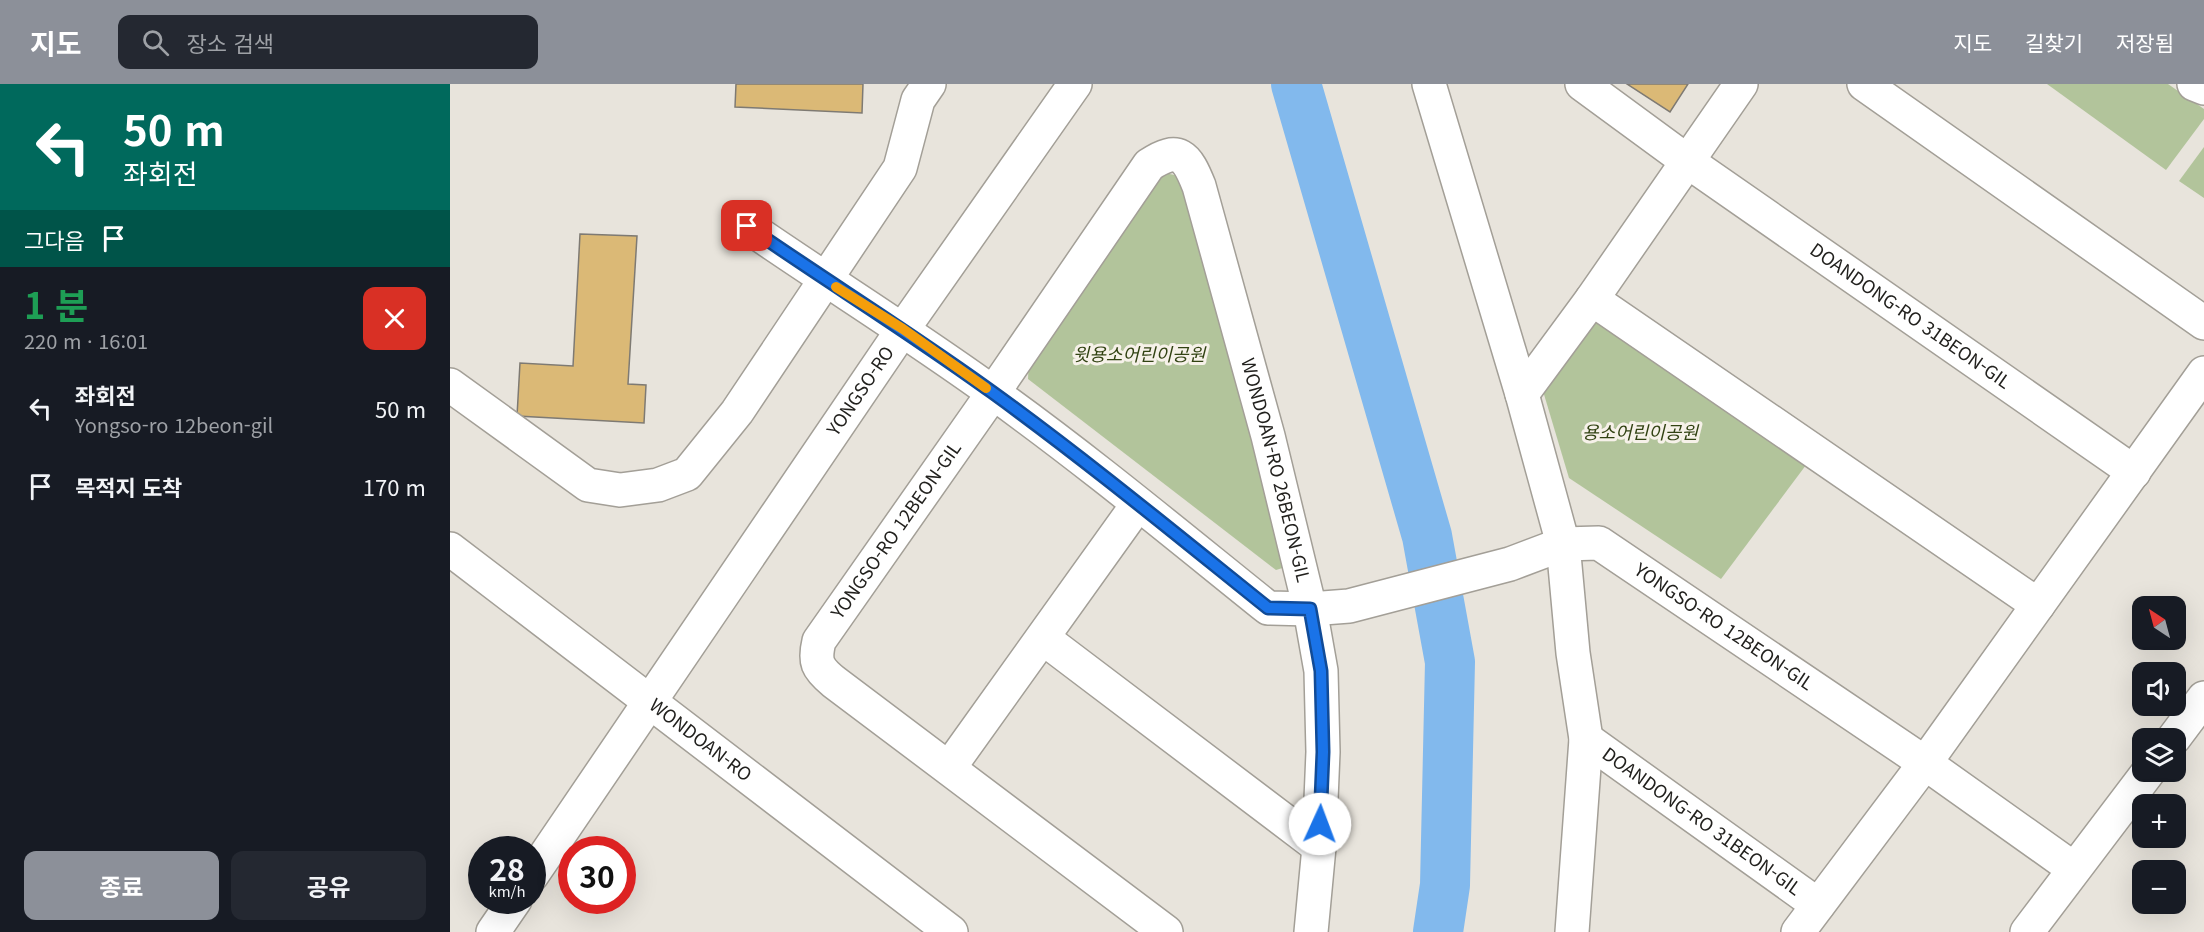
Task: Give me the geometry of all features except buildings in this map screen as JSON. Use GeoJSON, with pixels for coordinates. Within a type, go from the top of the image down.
{"type":"FeatureCollection","features":[{"type":"Feature","properties":{"kind":"street"},"geometry":{"type":"LineString","coordinates":[[450,385],[588,485],[620,490],[658,485],[687,474],[737,412],[900,168],[918,99],[929,84]]}},
{"type":"Feature","properties":{"kind":"street","name":"YONGSO-RO"},"geometry":{"type":"LineString","coordinates":[[546,855],[903,329],[1075,84]]}},
{"type":"Feature","properties":{"kind":"street","name":"DOANDONG-RO 31BEON-GIL"},"geometry":{"type":"LineString","coordinates":[[1429,84],[1522,394],[1563,544],[1573,653],[1586,739],[1572,932]]}},
{"type":"Feature","properties":{"kind":"street","name":"DOANDONG-RO 31BEON-GIL"},"geometry":{"type":"LineString","coordinates":[[1582,84],[2134,472]]}},
{"type":"Feature","properties":{"kind":"street"},"geometry":{"type":"LineString","coordinates":[[1522,394],[1592,299],[1741,84]]}},
{"type":"Feature","properties":{"kind":"street"},"geometry":{"type":"LineString","coordinates":[[1864,84],[2204,323]]}},
{"type":"Feature","properties":{"kind":"street"},"geometry":{"type":"LineString","coordinates":[[2194,84],[2204,88]]}},
{"type":"Feature","properties":{"kind":"street","name":"YONGSO-RO 12BEON-GIL"},"geometry":{"type":"LineString","coordinates":[[949,768],[821,671],[815,656],[819,640],[993,393],[1149,165],[1163,156],[1176,154],[1186,159],[1192,170]]}},
{"type":"Feature","properties":{"kind":"street","name":"WONDOAN-RO 26BEON-GIL"},"geometry":{"type":"LineString","coordinates":[[1192,170],[1202,197],[1269,436],[1310,609],[1321,671],[1323,752],[1319,847],[1311,932]]}},
{"type":"Feature","properties":{"kind":"street"},"geometry":{"type":"LineString","coordinates":[[747,226],[825,280],[903,329],[993,393],[1138,504],[1268,608],[1310,609]]}},
{"type":"Feature","properties":{"kind":"street"},"geometry":{"type":"LineString","coordinates":[[1592,299],[2038,605]]}},
{"type":"Feature","properties":{"kind":"street"},"geometry":{"type":"LineString","coordinates":[[1798,932],[1926,763],[2204,373]]}},
{"type":"Feature","properties":{"kind":"street"},"geometry":{"type":"LineString","coordinates":[[1138,504],[949,768],[1166,932]]}},
{"type":"Feature","properties":{"kind":"street","name":"YONGSO-RO 12BEON-GIL"},"geometry":{"type":"LineString","coordinates":[[1310,609],[1349,606],[1510,564],[1563,544],[1599,543],[1926,763],[2074,868]]}},
{"type":"Feature","properties":{"kind":"street","name":"WONDOAN-RO"},"geometry":{"type":"LineString","coordinates":[[450,549],[951,932]]}},
{"type":"Feature","properties":{"kind":"street"},"geometry":{"type":"LineString","coordinates":[[1043,638],[1319,847]]}},
{"type":"Feature","properties":{"kind":"street"},"geometry":{"type":"LineString","coordinates":[[2182,728],[2204,698]]}},
{"type":"Feature","properties":{"kind":"street","name":"DOANDONG-RO 31BEON-GIL"},"geometry":{"type":"LineString","coordinates":[[1586,739],[1818,905]]}},
{"type":"Feature","properties":{"kind":"street"},"geometry":{"type":"LineString","coordinates":[[2027,932],[2140,782]]}},
{"type":"Feature","properties":{"kind":"street"},"geometry":{"type":"LineString","coordinates":[[494,932],[506,914]]}},
{"type":"Feature","properties":{"kind":"green space"},"geometry":{"type":"Polygon","coordinates":[[[2047,84],[2168,84],[2204,109],[2204,119],[2166,170],[2047,84]]]}},
{"type":"Feature","properties":{"kind":"green space"},"geometry":{"type":"Polygon","coordinates":[[[2204,147],[2204,198],[2179,181],[2204,147]]]}},
{"type":"Feature","properties":{"kind":"green space","name":"윗용소어린이공원"},"geometry":{"type":"Polygon","coordinates":[[[1165,173],[1179,176],[1289,566],[1276,570],[1028,379],[1029,359],[1165,173]]]}},
{"type":"Feature","properties":{"kind":"green space","name":"용소어린이공원"},"geometry":{"type":"Polygon","coordinates":[[[1592,312],[1812,457],[1721,579],[1569,478],[1543,391],[1592,312]]]}},
{"type":"Feature","properties":{"kind":"waterway"},"geometry":{"type":"LineString","coordinates":[[1296,84],[1427,536],[1450,662],[1445,885],[1438,932]]}},
{"type":"Feature","properties":{"kind":"slow traffic"},"geometry":{"type":"LineString","coordinates":[[836,287],[903,329],[986,388]]}},
{"type":"Feature","properties":{"kind":"route"},"geometry":{"type":"LineString","coordinates":[[747,226],[825,280],[903,329],[993,393],[1138,504],[1268,608],[1310,609],[1321,671],[1323,752],[1320,824]]}}]}
